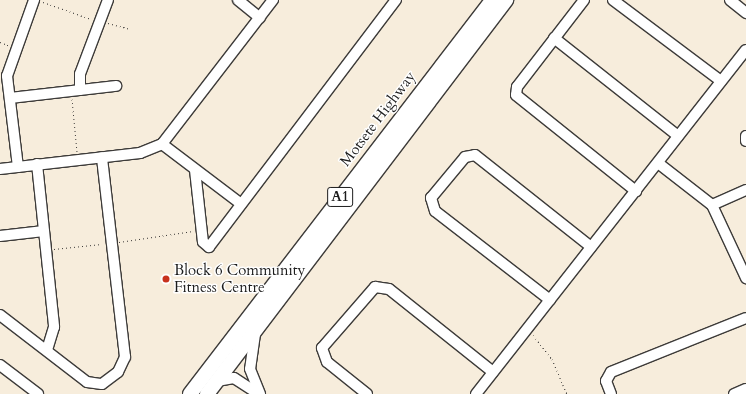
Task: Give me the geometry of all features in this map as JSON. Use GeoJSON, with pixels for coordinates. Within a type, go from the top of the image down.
{"type":"FeatureCollection","features":[{"type":"Feature","properties":{"kind":"highway","name":"Motsete Highway"},"geometry":{"type":"LineString","coordinates":[[190,394],[492,0]]}},
{"type":"Feature","properties":{"kind":"highway","name":"Motsete Highway"},"geometry":{"type":"LineString","coordinates":[[207,394],[506,0]]}},
{"type":"Feature","properties":{"kind":"street"},"geometry":{"type":"LineString","coordinates":[[18,167],[7,76],[16,48],[36,0]]}},
{"type":"Feature","properties":{"kind":"street"},"geometry":{"type":"LineString","coordinates":[[76,90],[79,76],[108,0]]}},
{"type":"Feature","properties":{"kind":"street"},"geometry":{"type":"LineString","coordinates":[[238,0],[260,18]]}},
{"type":"Feature","properties":{"kind":"street"},"geometry":{"type":"LineString","coordinates":[[0,169],[140,153],[162,144],[273,0]]}},
{"type":"Feature","properties":{"kind":"street"},"geometry":{"type":"LineString","coordinates":[[195,170],[203,242],[212,245],[241,204],[396,0]]}},
{"type":"Feature","properties":{"kind":"street"},"geometry":{"type":"LineString","coordinates":[[584,0],[517,87],[518,98],[636,190]]}},
{"type":"Feature","properties":{"kind":"street"},"geometry":{"type":"LineString","coordinates":[[613,0],[721,82]]}},
{"type":"Feature","properties":{"kind":"street"},"geometry":{"type":"LineString","coordinates":[[730,0],[746,13]]}},
{"type":"Feature","properties":{"kind":"street"},"geometry":{"type":"LineString","coordinates":[[554,38],[678,136]]}},
{"type":"Feature","properties":{"kind":"street"},"geometry":{"type":"LineString","coordinates":[[476,394],[746,50]]}},
{"type":"Feature","properties":{"kind":"street"},"geometry":{"type":"LineString","coordinates":[[10,98],[116,86]]}},
{"type":"Feature","properties":{"kind":"street"},"geometry":{"type":"LineString","coordinates":[[746,136],[746,141]]}},
{"type":"Feature","properties":{"kind":"street"},"geometry":{"type":"LineString","coordinates":[[162,144],[241,204]]}},
{"type":"Feature","properties":{"kind":"street"},"geometry":{"type":"LineString","coordinates":[[550,300],[435,211],[431,198],[465,158],[475,155],[591,247]]}},
{"type":"Feature","properties":{"kind":"street"},"geometry":{"type":"LineString","coordinates":[[0,315],[94,385],[110,381],[118,372],[125,357],[102,157]]}},
{"type":"Feature","properties":{"kind":"street"},"geometry":{"type":"LineString","coordinates":[[658,163],[712,206],[744,267],[746,278]]}},
{"type":"Feature","properties":{"kind":"street"},"geometry":{"type":"LineString","coordinates":[[37,164],[54,326],[47,350]]}},
{"type":"Feature","properties":{"kind":"street"},"geometry":{"type":"LineString","coordinates":[[712,206],[746,190]]}},
{"type":"Feature","properties":{"kind":"street"},"geometry":{"type":"LineString","coordinates":[[0,236],[44,231]]}},
{"type":"Feature","properties":{"kind":"street"},"geometry":{"type":"LineString","coordinates":[[367,394],[327,362],[322,348],[375,287],[389,289],[493,372]]}},
{"type":"Feature","properties":{"kind":"street"},"geometry":{"type":"LineString","coordinates":[[611,394],[606,381],[611,372],[746,318]]}},
{"type":"Feature","properties":{"kind":"street"},"geometry":{"type":"LineString","coordinates":[[256,330],[250,369],[260,394]]}},
{"type":"Feature","properties":{"kind":"street"},"geometry":{"type":"LineString","coordinates":[[0,365],[38,394]]}},
{"type":"Feature","properties":{"kind":"street"},"geometry":{"type":"LineString","coordinates":[[216,381],[234,378],[260,394]]}},
{"type":"Feature","properties":{"kind":"street"},"geometry":{"type":"LineString","coordinates":[[734,394],[746,389]]}},
{"type":"Feature","properties":{"kind":"path"},"geometry":{"type":"LineString","coordinates":[[36,0],[130,29]]}},
{"type":"Feature","properties":{"kind":"path"},"geometry":{"type":"LineString","coordinates":[[0,42],[16,48]]}},
{"type":"Feature","properties":{"kind":"path"},"geometry":{"type":"LineString","coordinates":[[76,90],[78,160]]}},
{"type":"Feature","properties":{"kind":"path"},"geometry":{"type":"LineString","coordinates":[[46,249],[202,230]]}},
{"type":"Feature","properties":{"kind":"path"},"geometry":{"type":"LineString","coordinates":[[527,329],[552,359],[567,394]]}},
{"type":"Feature","properties":{"kind":"place","name":"Block 6 Community Fitness Centre"},"geometry":{"type":"Point","coordinates":[166,279]}}]}
